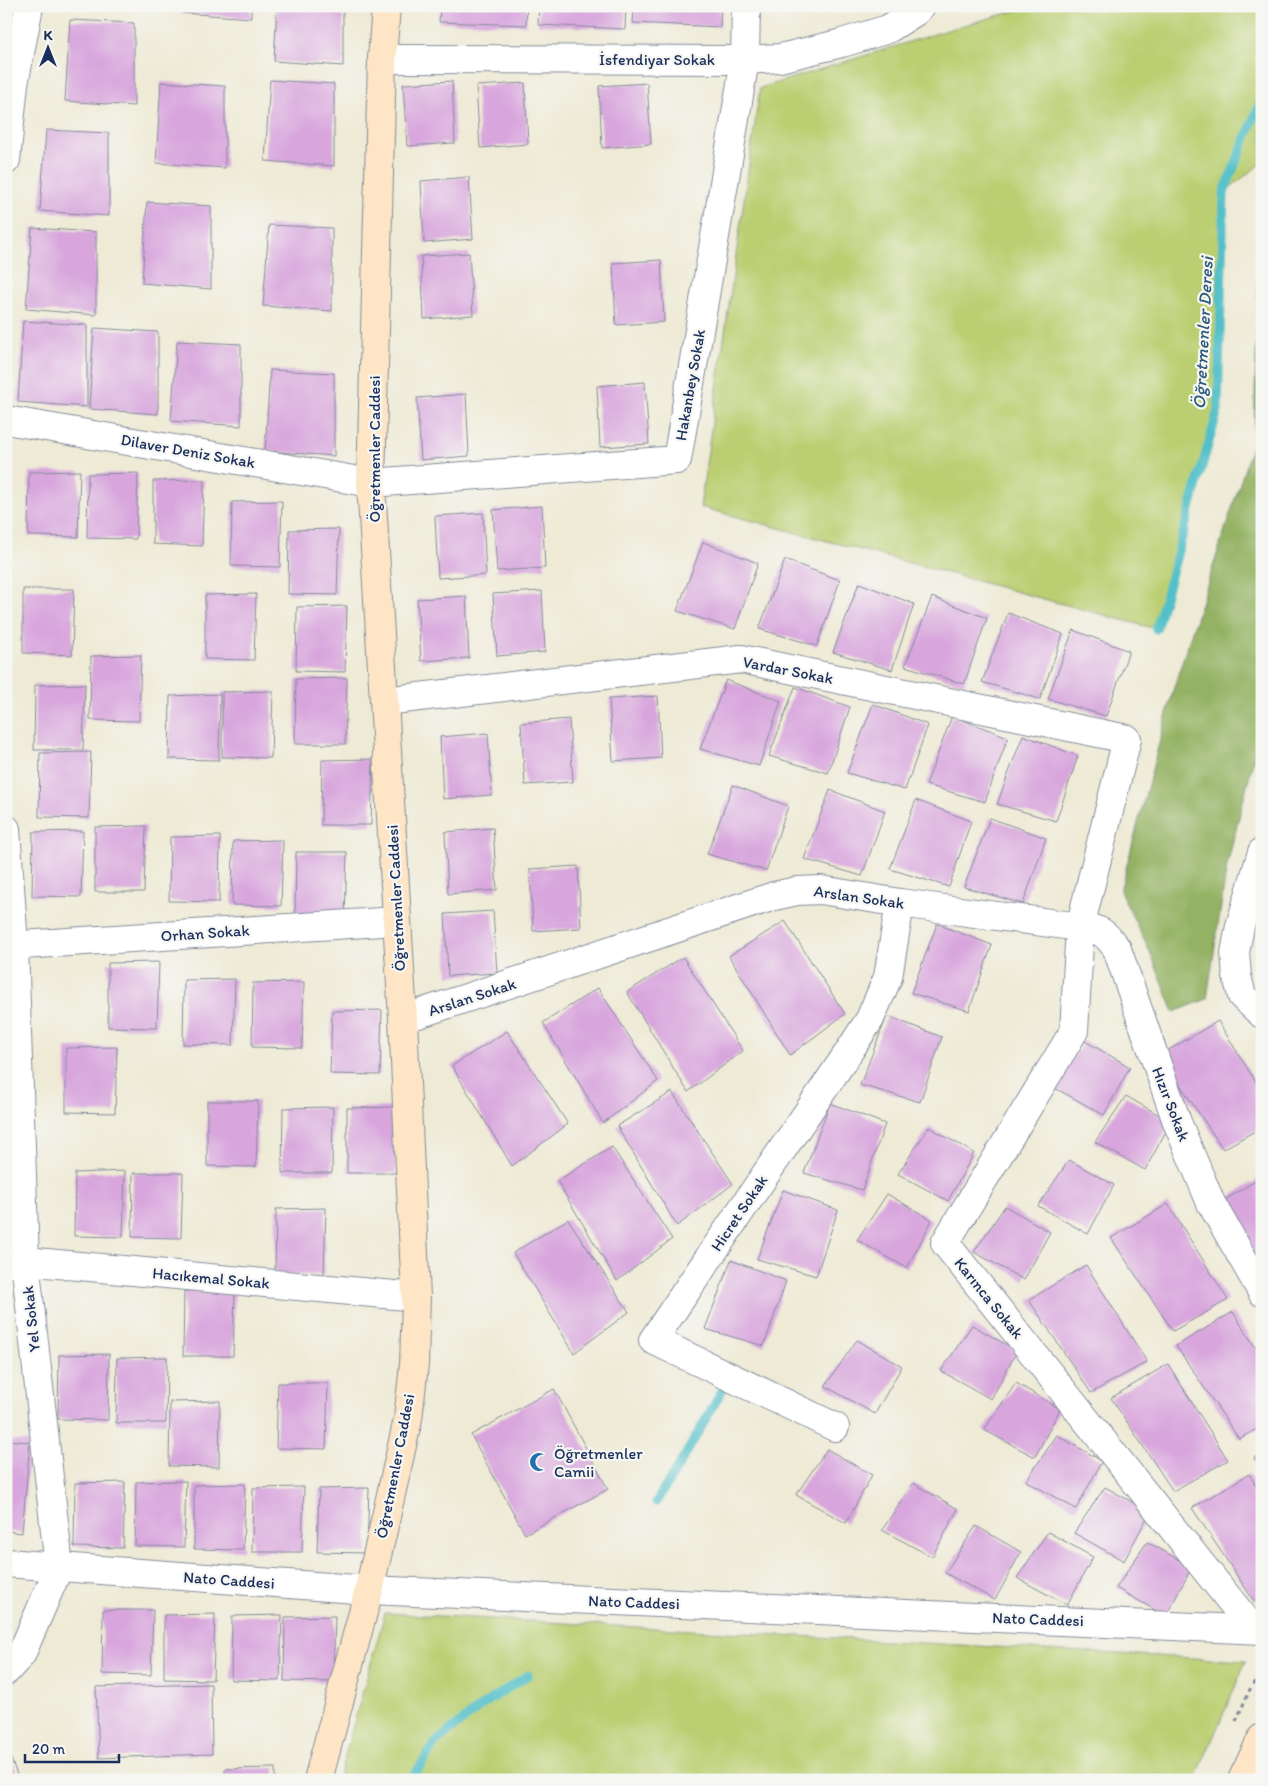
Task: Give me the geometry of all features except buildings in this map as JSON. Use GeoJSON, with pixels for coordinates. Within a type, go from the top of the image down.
{"type":"FeatureCollection","features":[{"type":"Feature","properties":{"kind":"street"},"geometry":{"type":"LineString","coordinates":[[6,160],[10,83],[29,6]]}},
{"type":"Feature","properties":{"kind":"street","name":"Öğretmenler Caddesi"},"geometry":{"type":"LineString","coordinates":[[318,1780],[369,1590],[408,1419],[414,1365],[416,1297],[403,1019],[371,483],[382,59],[386,6]]}},
{"type":"Feature","properties":{"kind":"street","name":"Hakanbey Sokak"},"geometry":{"type":"LineString","coordinates":[[371,483],[677,460],[745,60],[746,6]]}},
{"type":"Feature","properties":{"kind":"street","name":"İsfendiyar Sokak"},"geometry":{"type":"LineString","coordinates":[[382,59],[745,60],[780,58],[842,43],[888,29],[921,6]]}},
{"type":"Feature","properties":{"kind":"street","name":"Dilaver Deniz Sokak"},"geometry":{"type":"LineString","coordinates":[[6,420],[371,483]]}},
{"type":"Feature","properties":{"kind":"street","name":"Vardar Sokak"},"geometry":{"type":"LineString","coordinates":[[385,701],[740,659],[1127,739],[1080,927]]}},
{"type":"Feature","properties":{"kind":"street","name":"Yel Sokak"},"geometry":{"type":"LineString","coordinates":[[6,830],[16,1263],[59,1568]]}},
{"type":"Feature","properties":{"kind":"street"},"geometry":{"type":"LineString","coordinates":[[1262,852],[1240,926],[1235,954],[1237,976],[1242,996],[1262,1014]]}},
{"type":"Feature","properties":{"kind":"street","name":"Arslan Sokak"},"geometry":{"type":"LineString","coordinates":[[403,1019],[774,896],[797,891],[821,890],[900,903],[1080,927]]}},
{"type":"Feature","properties":{"kind":"street","name":"Hicret Sokak"},"geometry":{"type":"LineString","coordinates":[[835,1427],[652,1340],[870,1019],[888,977],[900,903]]}},
{"type":"Feature","properties":{"kind":"street","name":"Orhan Sokak"},"geometry":{"type":"LineString","coordinates":[[10,946],[397,921]]}},
{"type":"Feature","properties":{"kind":"street","name":"Hızır Sokak"},"geometry":{"type":"LineString","coordinates":[[1080,927],[1097,929],[1108,936],[1117,949],[1181,1131],[1211,1203],[1262,1292]]}},
{"type":"Feature","properties":{"kind":"street","name":"Karınca Sokak"},"geometry":{"type":"LineString","coordinates":[[1080,927],[1074,1031],[945,1243],[1257,1629]]}},
{"type":"Feature","properties":{"kind":"street","name":"Hacıkemal Sokak"},"geometry":{"type":"LineString","coordinates":[[16,1263],[416,1297]]}},
{"type":"Feature","properties":{"kind":"street","name":"Nato Caddesi"},"geometry":{"type":"LineString","coordinates":[[6,1563],[369,1590],[1257,1629]]}},
{"type":"Feature","properties":{"kind":"street"},"geometry":{"type":"LineString","coordinates":[[6,1671],[21,1655],[59,1568]]}},
{"type":"Feature","properties":{"kind":"street"},"geometry":{"type":"LineString","coordinates":[[1242,1780],[1262,1738]]}},
{"type":"Feature","properties":{"kind":"green space"},"geometry":{"type":"Polygon","coordinates":[[[1034,6],[1262,6],[1262,163],[1224,192],[1218,410],[1156,629],[700,507],[760,88],[964,25],[1034,6]]]}},
{"type":"Feature","properties":{"kind":"green space"},"geometry":{"type":"Polygon","coordinates":[[[1262,263],[1262,726],[1227,865],[1207,999],[1174,1012],[1150,952],[1120,891],[1174,687],[1254,440],[1258,276],[1262,263]]]}},
{"type":"Feature","properties":{"kind":"green space"},"geometry":{"type":"Polygon","coordinates":[[[385,1613],[1246,1661],[1195,1780],[338,1780],[385,1613]]]}},
{"type":"Feature","properties":{"kind":"waterway","name":"Öğretmenler Deresi"},"geometry":{"type":"LineString","coordinates":[[1156,629],[1218,410],[1224,192],[1262,98]]}},
{"type":"Feature","properties":{"kind":"waterway"},"geometry":{"type":"LineString","coordinates":[[656,1502],[723,1389]]}},
{"type":"Feature","properties":{"kind":"waterway","name":"Öğretmenler Deresi"},"geometry":{"type":"LineString","coordinates":[[411,1780],[436,1742],[484,1704],[528,1675]]}},
{"type":"Feature","properties":{"kind":"place","name":"Öğretmenler Camii"},"geometry":{"type":"Point","coordinates":[539,1462]}}]}
